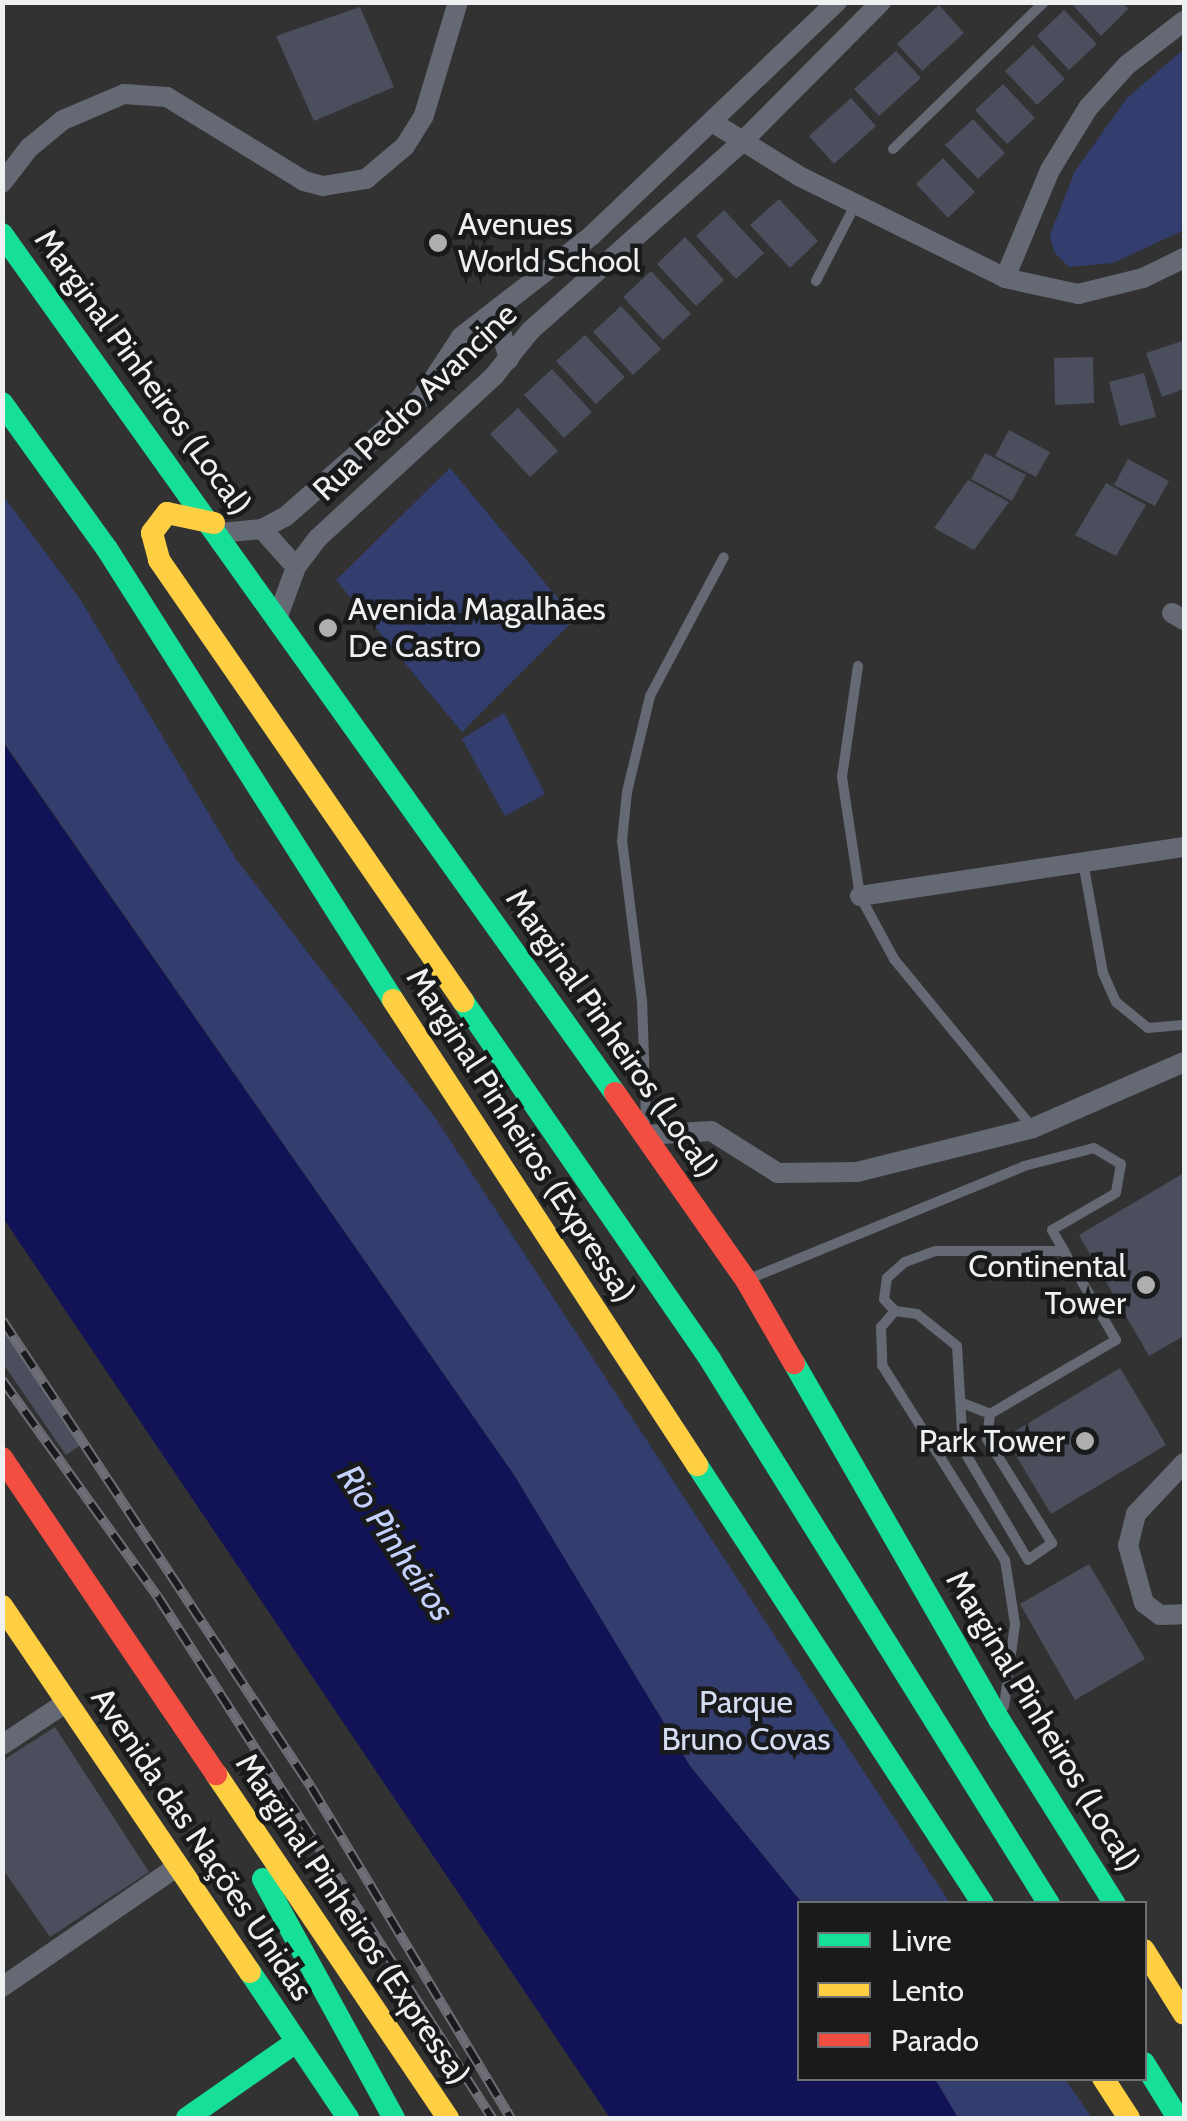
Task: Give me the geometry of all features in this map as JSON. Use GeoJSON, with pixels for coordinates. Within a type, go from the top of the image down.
{"type":"FeatureCollection","features":[{"type":"Feature","properties":{"kind":"main road","name":"Marginal Pinheiros (Local)"},"geometry":{"type":"LineString","coordinates":[[2,234],[217,528],[746,1280],[1000,1721],[1113,1901]]}},
{"type":"Feature","properties":{"kind":"main road"},"geometry":{"type":"LineString","coordinates":[[2,375],[48,462]]}},
{"type":"Feature","properties":{"kind":"main road","name":"Marginal Pinheiros (Expressa)"},"geometry":{"type":"LineString","coordinates":[[2,403],[48,462],[981,1901]]}},
{"type":"Feature","properties":{"kind":"main road"},"geometry":{"type":"LineString","coordinates":[[217,528],[178,512],[156,520],[159,560],[710,1361],[1047,1901]]}},
{"type":"Feature","properties":{"kind":"main road","name":"Marginal Pinheiros (Expressa)"},"geometry":{"type":"LineString","coordinates":[[2,1458],[448,2118]]}},
{"type":"Feature","properties":{"kind":"main road","name":"Avenida das Nações Unidas"},"geometry":{"type":"LineString","coordinates":[[2,1606],[348,2118]]}},
{"type":"Feature","properties":{"kind":"main road"},"geometry":{"type":"LineString","coordinates":[[201,1752],[394,2118]]}},
{"type":"Feature","properties":{"kind":"main road"},"geometry":{"type":"LineString","coordinates":[[1147,1955],[1184,2014]]}},
{"type":"Feature","properties":{"kind":"main road"},"geometry":{"type":"LineString","coordinates":[[187,2118],[296,2042]]}},
{"type":"Feature","properties":{"kind":"main road"},"geometry":{"type":"LineString","coordinates":[[1147,2068],[1178,2118]]}},
{"type":"Feature","properties":{"kind":"main road"},"geometry":{"type":"LineString","coordinates":[[1105,2081],[1129,2118]]}},
{"type":"Feature","properties":{"kind":"street"},"geometry":{"type":"LineString","coordinates":[[2,157],[28,148],[95,104],[124,94],[167,96],[304,180],[323,186],[366,178],[394,158],[424,115],[458,2]]}},
{"type":"Feature","properties":{"kind":"street","name":"Rua Pedro Avancine"},"geometry":{"type":"LineString","coordinates":[[217,528],[262,529],[285,516],[421,398],[461,337],[592,236],[838,2]]}},
{"type":"Feature","properties":{"kind":"street","name":"Rua Pedro Avancine"},"geometry":{"type":"LineString","coordinates":[[278,616],[296,567],[508,359],[530,331],[742,142],[881,2]]}},
{"type":"Feature","properties":{"kind":"street"},"geometry":{"type":"LineString","coordinates":[[1005,278],[1050,170],[1088,108],[1127,65],[1184,21]]}},
{"type":"Feature","properties":{"kind":"street"},"geometry":{"type":"LineString","coordinates":[[712,122],[855,204],[1005,278],[1078,294],[1143,278],[1184,258]]}},
{"type":"Feature","properties":{"kind":"street"},"geometry":{"type":"LineString","coordinates":[[2,183],[28,148]]}},
{"type":"Feature","properties":{"kind":"street"},"geometry":{"type":"LineString","coordinates":[[486,321],[502,335],[508,359]]}},
{"type":"Feature","properties":{"kind":"street"},"geometry":{"type":"LineString","coordinates":[[445,365],[475,390]]}},
{"type":"Feature","properties":{"kind":"street"},"geometry":{"type":"LineString","coordinates":[[262,529],[296,567]]}},
{"type":"Feature","properties":{"kind":"street"},"geometry":{"type":"LineString","coordinates":[[860,896],[1184,847]]}},
{"type":"Feature","properties":{"kind":"street"},"geometry":{"type":"LineString","coordinates":[[645,1135],[711,1131],[754,1164],[814,1177],[1033,1128],[1184,1062]]}},
{"type":"Feature","properties":{"kind":"street"},"geometry":{"type":"LineString","coordinates":[[1184,1463],[1136,1514],[1128,1546],[1144,1603],[1160,1616],[1184,1614]]}},
{"type":"Feature","properties":{"kind":"street"},"geometry":{"type":"LineString","coordinates":[[2,1745],[68,1702]]}},
{"type":"Feature","properties":{"kind":"street"},"geometry":{"type":"LineString","coordinates":[[2,1987],[178,1866]]}},
{"type":"Feature","properties":{"kind":"lane"},"geometry":{"type":"LineString","coordinates":[[893,149],[1044,2]]}},
{"type":"Feature","properties":{"kind":"lane"},"geometry":{"type":"LineString","coordinates":[[816,280],[855,204]]}},
{"type":"Feature","properties":{"kind":"lane"},"geometry":{"type":"LineString","coordinates":[[645,1135],[642,1001],[622,841],[626,792],[650,696],[724,557]]}},
{"type":"Feature","properties":{"kind":"lane"},"geometry":{"type":"LineString","coordinates":[[858,666],[842,777],[860,896],[894,959],[1033,1128]]}},
{"type":"Feature","properties":{"kind":"lane"},"geometry":{"type":"LineString","coordinates":[[1083,861],[1104,973],[1116,1002],[1148,1028],[1184,1025]]}},
{"type":"Feature","properties":{"kind":"lane"},"geometry":{"type":"LineString","coordinates":[[746,1280],[1024,1166],[1094,1148],[1121,1164],[1116,1193],[1052,1230],[1116,1340],[990,1414]]}},
{"type":"Feature","properties":{"kind":"lane"},"geometry":{"type":"LineString","coordinates":[[990,1414],[988,1439],[1052,1543],[1028,1560],[963,1450],[957,1346],[917,1314],[895,1311],[884,1299],[887,1278],[905,1262],[936,1251],[1064,1251]]}},
{"type":"Feature","properties":{"kind":"lane"},"geometry":{"type":"LineString","coordinates":[[895,1311],[881,1327],[882,1364],[1005,1560],[1014,1624],[1000,1721]]}},
{"type":"Feature","properties":{"kind":"lane"},"geometry":{"type":"LineString","coordinates":[[962,1404],[990,1414]]}},
{"type":"Feature","properties":{"kind":"green space"},"geometry":{"type":"Polygon","coordinates":[[[1184,49],[1184,230],[1113,263],[1069,267],[1054,252],[1050,235],[1075,171],[1127,98],[1184,49]]]}},
{"type":"Feature","properties":{"kind":"green space"},"geometry":{"type":"Polygon","coordinates":[[[450,468],[575,619],[462,732],[336,580],[450,468]]]}},
{"type":"Feature","properties":{"kind":"green space","name":"Parque Bruno Covas"},"geometry":{"type":"Polygon","coordinates":[[[2,494],[80,599],[236,859],[436,1119],[949,1901],[800,1901],[690,1766],[514,1475],[3,741],[2,494]]]}},
{"type":"Feature","properties":{"kind":"green space"},"geometry":{"type":"Polygon","coordinates":[[[504,713],[545,794],[505,816],[462,739],[504,713]]]}},
{"type":"Feature","properties":{"kind":"green space"},"geometry":{"type":"Polygon","coordinates":[[[936,2081],[1066,2081],[1092,2118],[958,2118],[936,2081]]]}},
{"type":"Feature","properties":{"kind":"water","name":"Rio Pinheiros"},"geometry":{"type":"Polygon","coordinates":[[[2,741],[514,1475],[690,1766],[800,1901],[797,1901],[797,2081],[936,2081],[958,2118],[610,2118],[3,1218],[2,741]]]}},
{"type":"Feature","properties":{"kind":"building"},"geometry":{"type":"Polygon","coordinates":[[[1070,2],[1122,2],[1128,9],[1101,36],[1070,2]]]}},
{"type":"Feature","properties":{"kind":"building"},"geometry":{"type":"Polygon","coordinates":[[[939,5],[964,33],[922,71],[897,44],[939,5]]]}},
{"type":"Feature","properties":{"kind":"building"},"geometry":{"type":"Polygon","coordinates":[[[360,7],[394,87],[314,121],[276,36],[360,7]]]}},
{"type":"Feature","properties":{"kind":"building"},"geometry":{"type":"Polygon","coordinates":[[[1064,10],[1097,44],[1069,70],[1037,36],[1064,10]]]}},
{"type":"Feature","properties":{"kind":"building"},"geometry":{"type":"Polygon","coordinates":[[[1033,45],[1065,79],[1037,105],[1005,71],[1033,45]]]}},
{"type":"Feature","properties":{"kind":"building"},"geometry":{"type":"Polygon","coordinates":[[[896,51],[921,78],[879,116],[854,89],[896,51]]]}},
{"type":"Feature","properties":{"kind":"building"},"geometry":{"type":"Polygon","coordinates":[[[1003,84],[1035,118],[1007,144],[975,110],[1003,84]]]}},
{"type":"Feature","properties":{"kind":"building"},"geometry":{"type":"Polygon","coordinates":[[[851,98],[876,126],[834,164],[809,136],[851,98]]]}},
{"type":"Feature","properties":{"kind":"building"},"geometry":{"type":"Polygon","coordinates":[[[973,119],[1005,153],[978,179],[945,145],[973,119]]]}},
{"type":"Feature","properties":{"kind":"building"},"geometry":{"type":"Polygon","coordinates":[[[943,158],[975,192],[948,218],[916,184],[943,158]]]}},
{"type":"Feature","properties":{"kind":"building"},"geometry":{"type":"Polygon","coordinates":[[[779,199],[818,241],[790,268],[750,225],[779,199]]]}},
{"type":"Feature","properties":{"kind":"building"},"geometry":{"type":"Polygon","coordinates":[[[724,210],[764,253],[736,279],[696,236],[724,210]]]}},
{"type":"Feature","properties":{"kind":"building"},"geometry":{"type":"Polygon","coordinates":[[[685,237],[724,280],[696,306],[657,264],[685,237]]]}},
{"type":"Feature","properties":{"kind":"building"},"geometry":{"type":"Polygon","coordinates":[[[651,271],[691,314],[663,340],[623,297],[651,271]]]}},
{"type":"Feature","properties":{"kind":"building"},"geometry":{"type":"Polygon","coordinates":[[[621,306],[661,349],[633,375],[593,332],[621,306]]]}},
{"type":"Feature","properties":{"kind":"building"},"geometry":{"type":"Polygon","coordinates":[[[585,335],[625,377],[596,404],[556,361],[585,335]]]}},
{"type":"Feature","properties":{"kind":"building"},"geometry":{"type":"Polygon","coordinates":[[[1182,341],[1184,389],[1162,397],[1146,353],[1182,341]]]}},
{"type":"Feature","properties":{"kind":"building"},"geometry":{"type":"Polygon","coordinates":[[[1093,357],[1094,403],[1055,405],[1054,358],[1093,357]]]}},
{"type":"Feature","properties":{"kind":"building"},"geometry":{"type":"Polygon","coordinates":[[[552,369],[592,412],[564,438],[524,395],[552,369]]]}},
{"type":"Feature","properties":{"kind":"building"},"geometry":{"type":"Polygon","coordinates":[[[1144,373],[1156,417],[1120,426],[1109,382],[1144,373]]]}},
{"type":"Feature","properties":{"kind":"building"},"geometry":{"type":"Polygon","coordinates":[[[518,408],[558,451],[530,477],[490,434],[518,408]]]}},
{"type":"Feature","properties":{"kind":"building"},"geometry":{"type":"Polygon","coordinates":[[[1009,430],[1050,452],[1036,477],[995,456],[1009,430]]]}},
{"type":"Feature","properties":{"kind":"building"},"geometry":{"type":"Polygon","coordinates":[[[985,453],[1026,475],[1012,501],[971,479],[985,453]]]}},
{"type":"Feature","properties":{"kind":"building"},"geometry":{"type":"Polygon","coordinates":[[[1128,459],[1169,481],[1155,506],[1114,485],[1128,459]]]}},
{"type":"Feature","properties":{"kind":"building"},"geometry":{"type":"Polygon","coordinates":[[[968,480],[1009,502],[974,550],[934,528],[968,480]]]}},
{"type":"Feature","properties":{"kind":"building"},"geometry":{"type":"Polygon","coordinates":[[[1106,483],[1146,505],[1116,556],[1075,535],[1106,483]]]}},
{"type":"Feature","properties":{"kind":"building","name":"Continental Tower"},"geometry":{"type":"Polygon","coordinates":[[[1184,1173],[1184,1336],[1149,1356],[1079,1235],[1184,1173]]]}},
{"type":"Feature","properties":{"kind":"building"},"geometry":{"type":"Polygon","coordinates":[[[2,1327],[82,1444],[66,1455],[2,1362],[2,1327]]]}},
{"type":"Feature","properties":{"kind":"building","name":"Park Tower"},"geometry":{"type":"Polygon","coordinates":[[[1120,1368],[1166,1445],[1051,1514],[1005,1437],[1120,1368]]]}},
{"type":"Feature","properties":{"kind":"building"},"geometry":{"type":"Polygon","coordinates":[[[1089,1564],[1145,1659],[1075,1700],[1020,1604],[1089,1564]]]}},
{"type":"Feature","properties":{"kind":"building"},"geometry":{"type":"Polygon","coordinates":[[[55,1727],[149,1872],[50,1937],[2,1868],[2,1761],[55,1727]]]}},
{"type":"Feature","properties":{"kind":"railway"},"geometry":{"type":"LineString","coordinates":[[2,1320],[311,1787],[511,2118]]}},
{"type":"Feature","properties":{"kind":"railway"},"geometry":{"type":"LineString","coordinates":[[2,1380],[158,1597],[492,2118]]}},
{"type":"Feature","properties":{"kind":"traffic: fast"},"geometry":{"type":"LineString","coordinates":[[2,234],[615,1093]]}},
{"type":"Feature","properties":{"kind":"traffic: fast"},"geometry":{"type":"LineString","coordinates":[[2,403],[107,549],[393,1000]]}},
{"type":"Feature","properties":{"kind":"traffic: fast"},"geometry":{"type":"LineString","coordinates":[[463,1001],[711,1361],[1047,1901]]}},
{"type":"Feature","properties":{"kind":"traffic: fast"},"geometry":{"type":"LineString","coordinates":[[794,1363],[1000,1721],[1113,1901]]}},
{"type":"Feature","properties":{"kind":"traffic: fast"},"geometry":{"type":"LineString","coordinates":[[697,1465],[981,1901]]}},
{"type":"Feature","properties":{"kind":"traffic: fast"},"geometry":{"type":"LineString","coordinates":[[263,1879],[394,2118]]}},
{"type":"Feature","properties":{"kind":"traffic: fast"},"geometry":{"type":"LineString","coordinates":[[250,1972],[348,2118]]}},
{"type":"Feature","properties":{"kind":"traffic: fast"},"geometry":{"type":"LineString","coordinates":[[187,2118],[296,2042]]}},
{"type":"Feature","properties":{"kind":"traffic: fast"},"geometry":{"type":"LineString","coordinates":[[1147,2068],[1178,2118]]}},
{"type":"Feature","properties":{"kind":"traffic: slow"},"geometry":{"type":"LineString","coordinates":[[214,523],[167,513],[152,533],[159,560],[463,1001]]}},
{"type":"Feature","properties":{"kind":"traffic: slow"},"geometry":{"type":"LineString","coordinates":[[393,1000],[697,1465]]}},
{"type":"Feature","properties":{"kind":"traffic: slow"},"geometry":{"type":"LineString","coordinates":[[2,1606],[250,1972]]}},
{"type":"Feature","properties":{"kind":"traffic: slow"},"geometry":{"type":"LineString","coordinates":[[216,1774],[448,2118]]}},
{"type":"Feature","properties":{"kind":"traffic: slow"},"geometry":{"type":"LineString","coordinates":[[1147,1955],[1184,2014]]}},
{"type":"Feature","properties":{"kind":"traffic: slow"},"geometry":{"type":"LineString","coordinates":[[1105,2081],[1129,2118]]}},
{"type":"Feature","properties":{"kind":"traffic: jam"},"geometry":{"type":"LineString","coordinates":[[615,1093],[746,1280],[794,1363]]}},
{"type":"Feature","properties":{"kind":"traffic: jam"},"geometry":{"type":"LineString","coordinates":[[2,1458],[216,1774]]}},
{"type":"Feature","properties":{"kind":"place","name":"Avenues World School"},"geometry":{"type":"Point","coordinates":[438,243]}},
{"type":"Feature","properties":{"kind":"place","name":"Avenida Magalhães De Castro"},"geometry":{"type":"Point","coordinates":[328,628]}},
{"type":"Feature","properties":{"kind":"place","name":"Continental Tower"},"geometry":{"type":"Point","coordinates":[1146,1285]}},
{"type":"Feature","properties":{"kind":"place","name":"Park Tower"},"geometry":{"type":"Point","coordinates":[1085,1441]}}]}
